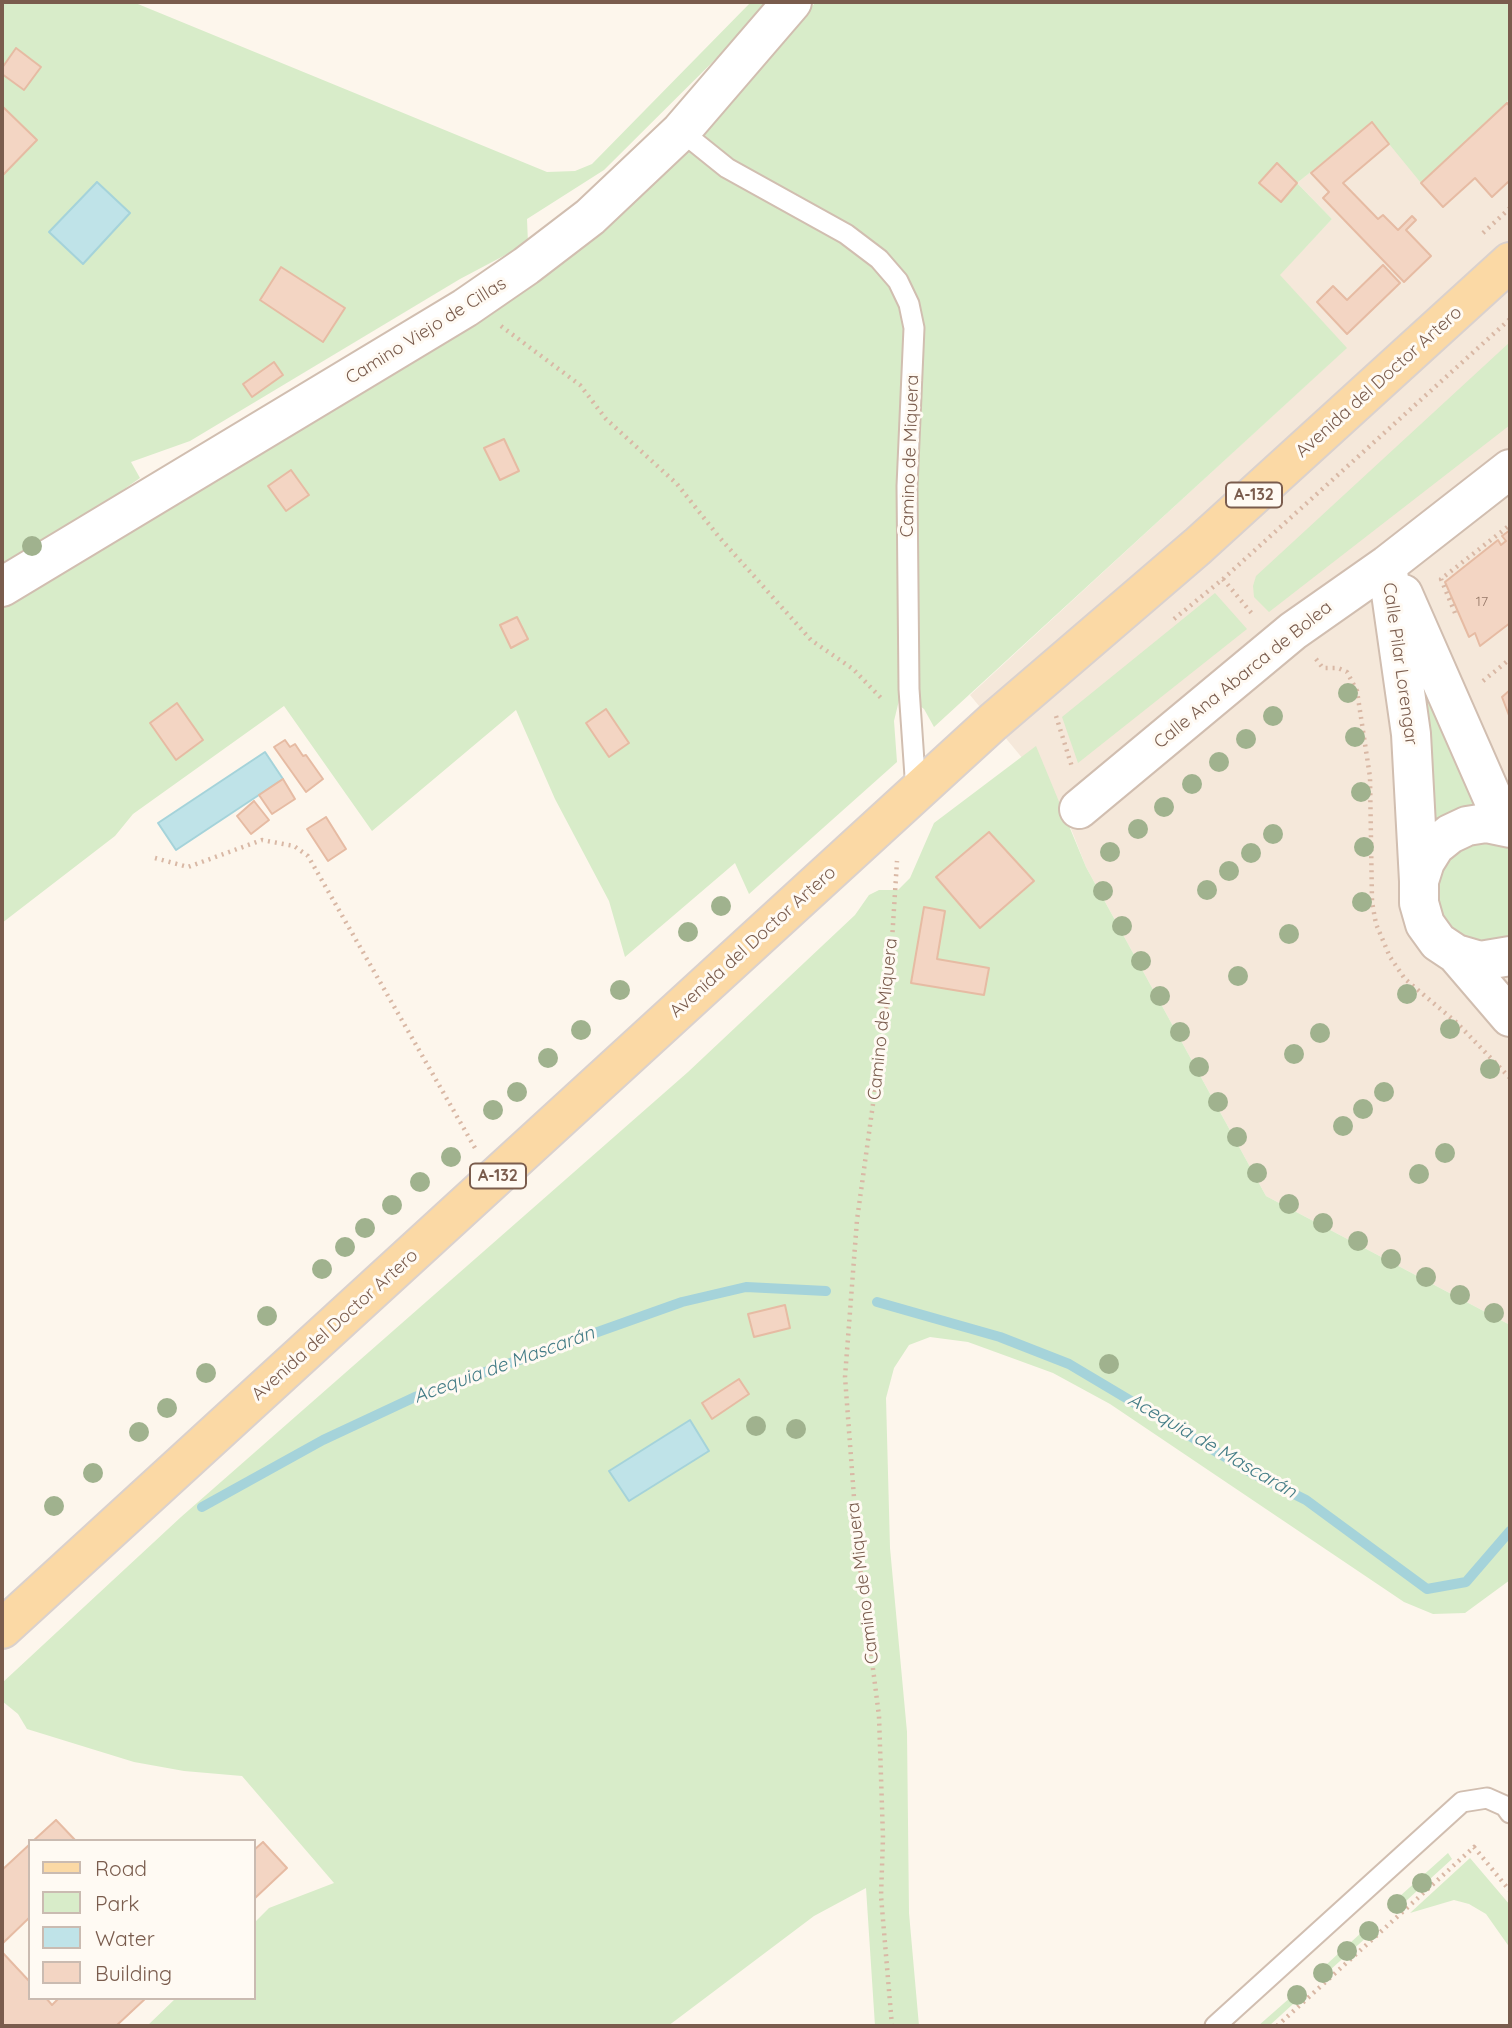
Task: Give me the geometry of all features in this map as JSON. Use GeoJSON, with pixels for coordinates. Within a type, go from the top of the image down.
{"type":"FeatureCollection","features":[{"type":"Feature","properties":{"kind":"main road","name":"Avenida del Doctor Artero"},"geometry":{"type":"LineString","coordinates":[[2,1629],[916,793],[1198,546],[1510,262]]}},
{"type":"Feature","properties":{"kind":"street","name":"Camino Viejo de Cillas"},"geometry":{"type":"LineString","coordinates":[[2,587],[465,308],[526,267],[590,217],[681,131],[792,2]]}},
{"type":"Feature","properties":{"kind":"street","name":"Calle Ana Abarca de Bolea"},"geometry":{"type":"LineString","coordinates":[[1079,808],[1293,631],[1387,565],[1510,469]]}},
{"type":"Feature","properties":{"kind":"street","name":"Calle Pilar Lorengar"},"geometry":{"type":"LineString","coordinates":[[1387,565],[1415,616],[1508,827]]}},
{"type":"Feature","properties":{"kind":"street","name":"Calle Pilar Lorengar"},"geometry":{"type":"LineString","coordinates":[[1387,565],[1411,734],[1419,903],[1425,924],[1438,942],[1456,954]]}},
{"type":"Feature","properties":{"kind":"street"},"geometry":{"type":"LineString","coordinates":[[1419,881],[1425,862],[1435,846],[1450,834],[1467,826],[1486,823],[1508,827]]}},
{"type":"Feature","properties":{"kind":"street"},"geometry":{"type":"LineString","coordinates":[[1456,954],[1479,961],[1510,956]]}},
{"type":"Feature","properties":{"kind":"street"},"geometry":{"type":"LineString","coordinates":[[1456,954],[1510,1017]]}},
{"type":"Feature","properties":{"kind":"lane","name":"Camino de Miquera"},"geometry":{"type":"LineString","coordinates":[[681,131],[727,168],[846,234],[879,258],[898,281],[909,304],[914,328],[907,486],[911,713],[916,793]]}},
{"type":"Feature","properties":{"kind":"lane"},"geometry":{"type":"LineString","coordinates":[[1215,2026],[1462,1802],[1487,1798],[1505,1806],[1510,1813]]}},
{"type":"Feature","properties":{"kind":"path"},"geometry":{"type":"LineString","coordinates":[[465,308],[502,327],[580,385],[606,419],[677,484],[719,537],[811,640],[853,669],[885,701],[911,713]]}},
{"type":"Feature","properties":{"kind":"path"},"geometry":{"type":"LineString","coordinates":[[1459,622],[1441,579],[1510,525]]}},
{"type":"Feature","properties":{"kind":"path"},"geometry":{"type":"LineString","coordinates":[[1223,579],[1256,618]]}},
{"type":"Feature","properties":{"kind":"path"},"geometry":{"type":"LineString","coordinates":[[1483,681],[1510,659]]}},
{"type":"Feature","properties":{"kind":"path"},"geometry":{"type":"LineString","coordinates":[[1478,669],[1488,692]]}},
{"type":"Feature","properties":{"kind":"path"},"geometry":{"type":"LineString","coordinates":[[155,858],[188,867],[262,840],[294,846],[308,856],[471,1144],[497,1176]]}},
{"type":"Feature","properties":{"kind":"path","name":"Camino de Miquera"},"geometry":{"type":"LineString","coordinates":[[892,2026],[881,1896],[883,1838],[878,1716],[858,1552],[845,1377],[858,1220],[889,988],[898,850]]}},
{"type":"Feature","properties":{"kind":"path"},"geometry":{"type":"LineString","coordinates":[[1278,2026],[1474,1847],[1510,1891]]}},
{"type":"Feature","properties":{"kind":"shaded area"},"geometry":{"type":"Polygon","coordinates":[[[1510,92],[1510,1325],[1266,1196],[1086,867],[1062,806],[970,695],[1346,348],[1279,275],[1332,219],[1297,183],[1372,122],[1507,103],[1510,92]]]}},
{"type":"Feature","properties":{"kind":"green space"},"geometry":{"type":"Polygon","coordinates":[[[2,2],[133,2],[547,172],[575,171],[592,164],[751,2],[773,2],[604,170],[527,219],[528,243],[460,279],[190,441],[131,462],[140,478],[2,575],[2,2]]]}},
{"type":"Feature","properties":{"kind":"green space"},"geometry":{"type":"Polygon","coordinates":[[[816,2],[1510,2],[1510,92],[1507,103],[1421,183],[1372,123],[1297,183],[1332,219],[1280,275],[1347,348],[934,727],[924,709],[901,692],[894,721],[897,762],[749,894],[735,863],[625,957],[609,901],[555,799],[516,710],[372,831],[284,706],[133,814],[115,836],[2,923],[2,604],[406,363],[763,60],[816,2]]]}},
{"type":"Feature","properties":{"kind":"green space"},"geometry":{"type":"Polygon","coordinates":[[[1510,342],[1510,425],[1269,612],[1254,597],[1256,576],[1510,342]]]}},
{"type":"Feature","properties":{"kind":"green space"},"geometry":{"type":"Polygon","coordinates":[[[1215,593],[1247,629],[1078,763],[1062,717],[1215,593]]]}},
{"type":"Feature","properties":{"kind":"green space"},"geometry":{"type":"Polygon","coordinates":[[[1408,634],[1480,806],[1429,828],[1408,634]]]}},
{"type":"Feature","properties":{"kind":"green space"},"geometry":{"type":"Polygon","coordinates":[[[1036,746],[1086,867],[1266,1196],[1510,1325],[1510,1580],[1465,1613],[1433,1614],[1404,1602],[1110,1404],[1053,1373],[968,1342],[930,1337],[909,1345],[894,1368],[886,1398],[890,1548],[907,1732],[909,1913],[919,2026],[875,2026],[866,1888],[814,1916],[668,2026],[147,2026],[174,2000],[256,2000],[256,1921],[269,1908],[334,1883],[242,1776],[184,1771],[134,1762],[27,1729],[18,1714],[2,1701],[2,1683],[181,1517],[688,1072],[855,915],[869,895],[879,890],[898,890],[910,878],[934,823],[1036,746]],[[924,908],[911,983],[984,995],[989,968],[937,959],[924,908]]]}},
{"type":"Feature","properties":{"kind":"green space"},"geometry":{"type":"Polygon","coordinates":[[[1483,839],[1510,844],[1510,940],[1476,945],[1449,930],[1434,904],[1437,873],[1455,849],[1483,839]]]}},
{"type":"Feature","properties":{"kind":"green space"},"geometry":{"type":"Polygon","coordinates":[[[1448,1853],[1452,1859],[1395,1911],[1390,1905],[1448,1853]]]}},
{"type":"Feature","properties":{"kind":"green space"},"geometry":{"type":"Polygon","coordinates":[[[1470,1858],[1510,1905],[1510,1948],[1486,1914],[1469,1904],[1454,1900],[1410,1913],[1470,1858]]]}},
{"type":"Feature","properties":{"kind":"green space"},"geometry":{"type":"Polygon","coordinates":[[[1373,1922],[1378,1927],[1320,1979],[1316,1974],[1373,1922]]]}},
{"type":"Feature","properties":{"kind":"green space"},"geometry":{"type":"Polygon","coordinates":[[[1300,1989],[1304,1994],[1269,2026],[1258,2026],[1300,1989]]]}},
{"type":"Feature","properties":{"kind":"water"},"geometry":{"type":"Polygon","coordinates":[[[97,182],[130,213],[83,264],[49,232],[97,182]]]}},
{"type":"Feature","properties":{"kind":"water"},"geometry":{"type":"Polygon","coordinates":[[[265,752],[283,779],[176,850],[158,823],[265,752]]]}},
{"type":"Feature","properties":{"kind":"water"},"geometry":{"type":"Polygon","coordinates":[[[690,1420],[709,1451],[629,1501],[609,1471],[690,1420]]]}},
{"type":"Feature","properties":{"kind":"building"},"geometry":{"type":"Polygon","coordinates":[[[16,48],[41,67],[24,90],[2,74],[2,68],[16,48]]]}},
{"type":"Feature","properties":{"kind":"building"},"geometry":{"type":"Polygon","coordinates":[[[1507,103],[1510,107],[1510,185],[1508,182],[1492,197],[1475,178],[1443,207],[1421,183],[1507,103]]]}},
{"type":"Feature","properties":{"kind":"building"},"geometry":{"type":"Polygon","coordinates":[[[2,106],[37,140],[2,176],[2,106]]]}},
{"type":"Feature","properties":{"kind":"building"},"geometry":{"type":"Polygon","coordinates":[[[1372,122],[1389,144],[1343,183],[1378,219],[1383,215],[1398,230],[1412,216],[1416,220],[1406,230],[1431,256],[1404,282],[1323,198],[1329,192],[1311,173],[1372,122]]]}},
{"type":"Feature","properties":{"kind":"building"},"geometry":{"type":"Polygon","coordinates":[[[1277,163],[1297,183],[1281,202],[1259,183],[1277,163]]]}},
{"type":"Feature","properties":{"kind":"building"},"geometry":{"type":"Polygon","coordinates":[[[1383,265],[1400,283],[1347,334],[1317,302],[1333,286],[1347,300],[1383,265]]]}},
{"type":"Feature","properties":{"kind":"building"},"geometry":{"type":"Polygon","coordinates":[[[281,267],[345,308],[323,342],[260,300],[281,267]]]}},
{"type":"Feature","properties":{"kind":"building"},"geometry":{"type":"Polygon","coordinates":[[[274,362],[283,375],[252,397],[243,384],[274,362]]]}},
{"type":"Feature","properties":{"kind":"building"},"geometry":{"type":"Polygon","coordinates":[[[504,439],[519,471],[500,480],[484,448],[504,439]]]}},
{"type":"Feature","properties":{"kind":"building"},"geometry":{"type":"Polygon","coordinates":[[[291,470],[309,495],[286,511],[268,486],[291,470]]]}},
{"type":"Feature","properties":{"kind":"building"},"geometry":{"type":"Polygon","coordinates":[[[1510,530],[1510,623],[1480,646],[1475,633],[1469,637],[1445,582],[1498,540],[1501,545],[1506,541],[1502,536],[1510,530]]]}},
{"type":"Feature","properties":{"kind":"building"},"geometry":{"type":"Polygon","coordinates":[[[517,617],[528,639],[511,648],[500,625],[517,617]]]}},
{"type":"Feature","properties":{"kind":"building"},"geometry":{"type":"Polygon","coordinates":[[[1510,690],[1510,718],[1502,697],[1510,690]]]}},
{"type":"Feature","properties":{"kind":"building"},"geometry":{"type":"Polygon","coordinates":[[[177,703],[203,740],[176,760],[150,723],[177,703]]]}},
{"type":"Feature","properties":{"kind":"building"},"geometry":{"type":"Polygon","coordinates":[[[606,709],[629,743],[609,757],[586,723],[606,709]]]}},
{"type":"Feature","properties":{"kind":"building"},"geometry":{"type":"Polygon","coordinates":[[[285,740],[290,747],[295,744],[303,756],[306,755],[323,779],[306,792],[274,747],[285,740]]]}},
{"type":"Feature","properties":{"kind":"building"},"geometry":{"type":"Polygon","coordinates":[[[283,779],[295,799],[272,814],[259,795],[283,779]]]}},
{"type":"Feature","properties":{"kind":"building"},"geometry":{"type":"Polygon","coordinates":[[[254,801],[269,820],[251,834],[237,816],[254,801]]]}},
{"type":"Feature","properties":{"kind":"building"},"geometry":{"type":"Polygon","coordinates":[[[326,817],[346,849],[328,861],[307,829],[326,817]]]}},
{"type":"Feature","properties":{"kind":"building"},"geometry":{"type":"Polygon","coordinates":[[[989,832],[1034,881],[980,928],[936,877],[989,832]]]}},
{"type":"Feature","properties":{"kind":"building"},"geometry":{"type":"Polygon","coordinates":[[[924,907],[945,911],[937,959],[989,968],[984,995],[911,983],[924,907]]]}},
{"type":"Feature","properties":{"kind":"building"},"geometry":{"type":"Polygon","coordinates":[[[785,1305],[790,1328],[754,1337],[748,1314],[785,1305]]]}},
{"type":"Feature","properties":{"kind":"building"},"geometry":{"type":"Polygon","coordinates":[[[739,1379],[749,1394],[712,1419],[702,1403],[739,1379]]]}},
{"type":"Feature","properties":{"kind":"building"},"geometry":{"type":"Polygon","coordinates":[[[56,1820],[74,1839],[35,1839],[56,1820]]]}},
{"type":"Feature","properties":{"kind":"building"},"geometry":{"type":"Polygon","coordinates":[[[263,1842],[287,1868],[256,1897],[256,1848],[263,1842]]]}},
{"type":"Feature","properties":{"kind":"building"},"geometry":{"type":"Polygon","coordinates":[[[28,1846],[28,1919],[2,1944],[2,1870],[28,1846]]]}},
{"type":"Feature","properties":{"kind":"building"},"geometry":{"type":"Polygon","coordinates":[[[2,1952],[28,1980],[28,2000],[48,2000],[52,2005],[57,2000],[144,2000],[116,2026],[2,2026],[2,1952]]]}},
{"type":"Feature","properties":{"kind":"waterway","name":"Acequia de Mascarán"},"geometry":{"type":"LineString","coordinates":[[202,1507],[323,1440],[415,1397],[682,1302],[746,1287],[826,1291]]}},
{"type":"Feature","properties":{"kind":"waterway","name":"Acequia de Mascarán"},"geometry":{"type":"LineString","coordinates":[[877,1302],[1000,1337],[1069,1364],[1252,1473],[1306,1500],[1427,1589],[1466,1582],[1510,1531]]}}]}
